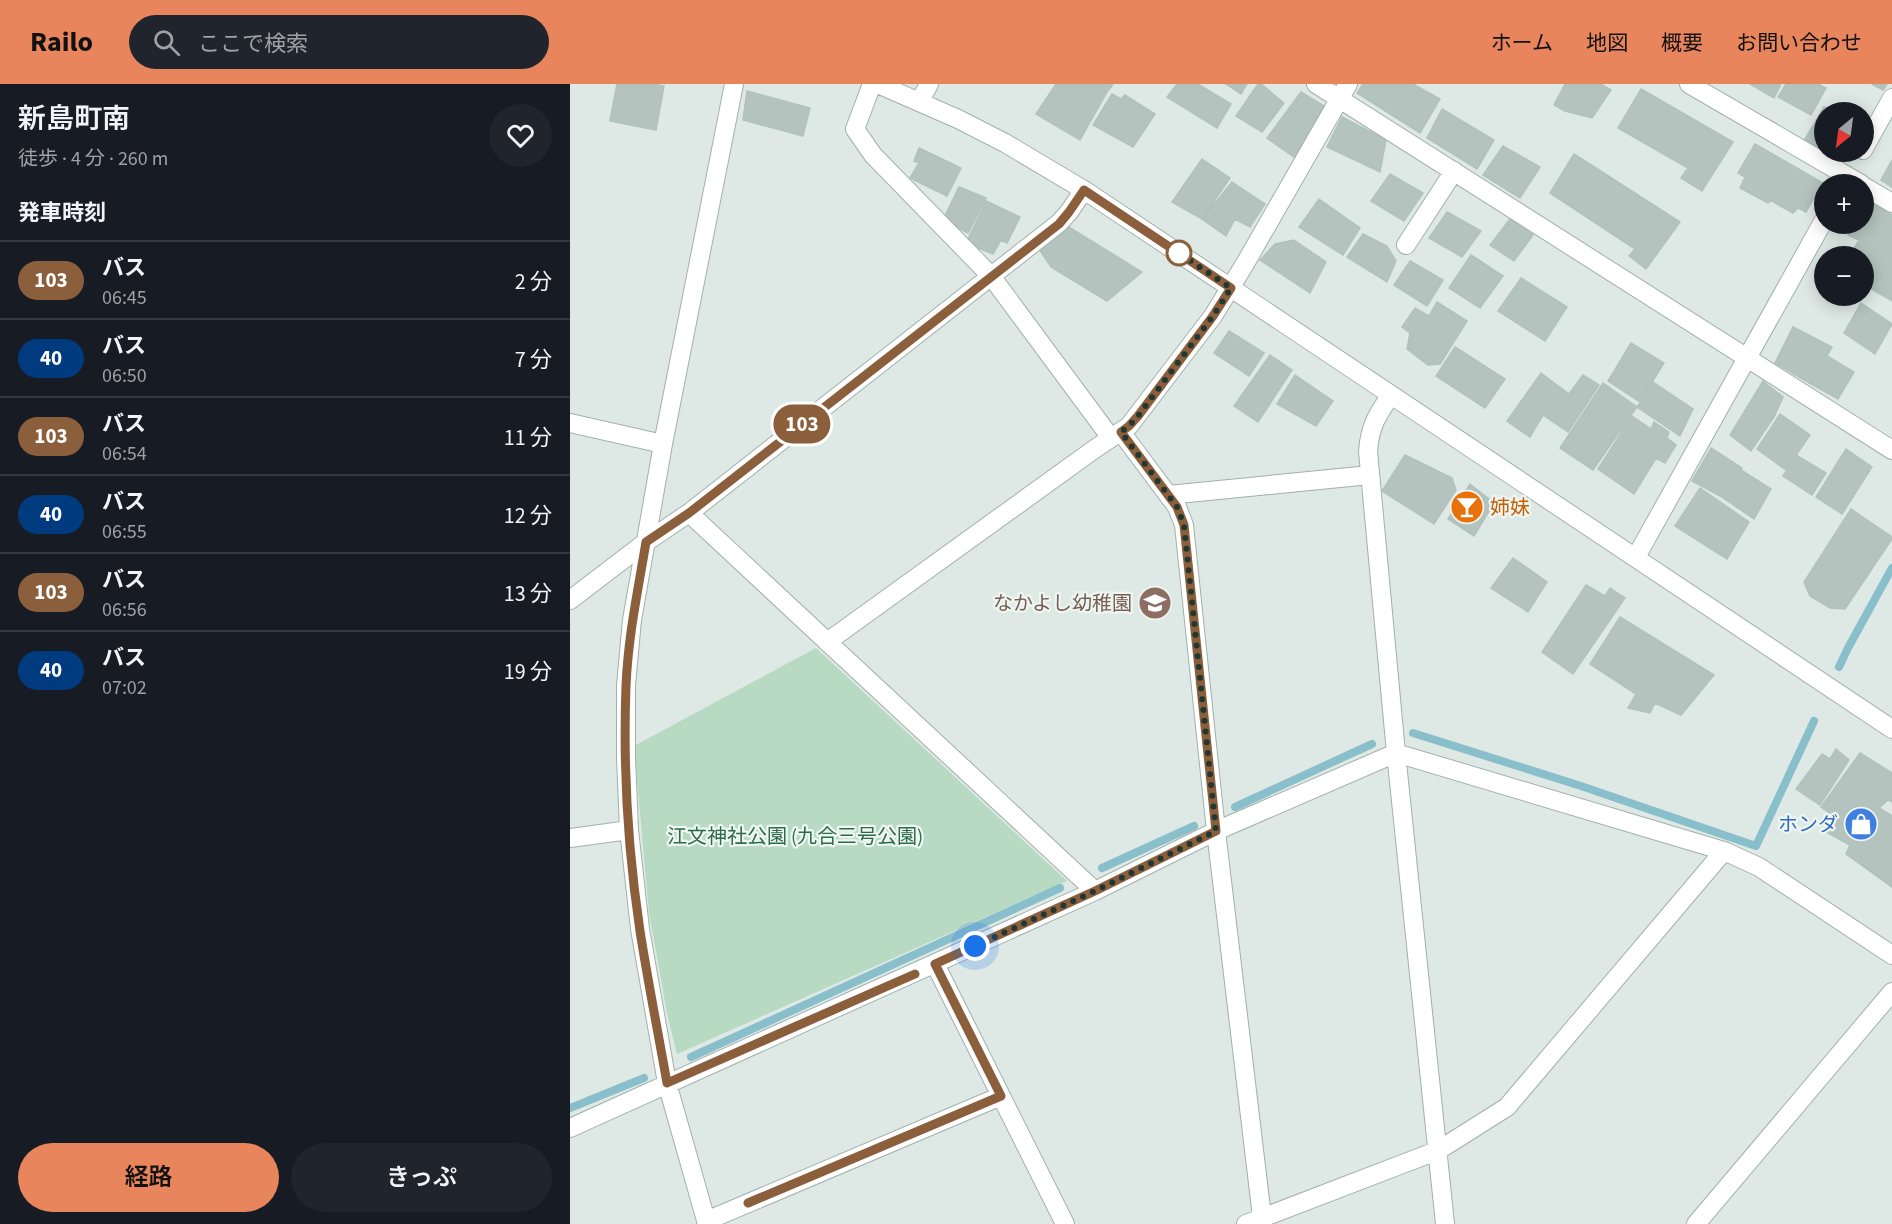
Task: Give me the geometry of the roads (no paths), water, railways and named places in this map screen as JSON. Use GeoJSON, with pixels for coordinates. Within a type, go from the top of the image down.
{"type":"FeatureCollection","features":[{"type":"Feature","properties":{"kind":"street"},"geometry":{"type":"LineString","coordinates":[[734,84],[663,444],[632,620],[626,685],[629,830],[640,929],[667,1083],[706,1222],[1001,1096]]}},
{"type":"Feature","properties":{"kind":"street"},"geometry":{"type":"LineString","coordinates":[[873,84],[855,129],[873,155],[991,276],[1116,435],[1168,495],[1177,507],[1184,525],[1254,1220],[1438,1150],[1507,1107],[1724,851]]}},
{"type":"Feature","properties":{"kind":"street"},"geometry":{"type":"LineString","coordinates":[[878,84],[920,101],[1005,143],[1084,190],[1892,729]]}},
{"type":"Feature","properties":{"kind":"street"},"geometry":{"type":"LineString","coordinates":[[920,101],[929,84]]}},
{"type":"Feature","properties":{"kind":"street"},"geometry":{"type":"LineString","coordinates":[[1316,84],[1344,91],[1454,171],[1892,450]]}},
{"type":"Feature","properties":{"kind":"street"},"geometry":{"type":"LineString","coordinates":[[1689,84],[1839,174]]}},
{"type":"Feature","properties":{"kind":"street"},"geometry":{"type":"LineString","coordinates":[[827,642],[1129,426],[1213,316],[1231,288],[1344,91]]}},
{"type":"Feature","properties":{"kind":"street"},"geometry":{"type":"LineString","coordinates":[[1874,131],[1892,98]]}},
{"type":"Feature","properties":{"kind":"street"},"geometry":{"type":"LineString","coordinates":[[1406,245],[1454,171]]}},
{"type":"Feature","properties":{"kind":"street"},"geometry":{"type":"LineString","coordinates":[[570,600],[646,542],[689,513],[1059,224],[1084,190]]}},
{"type":"Feature","properties":{"kind":"street"},"geometry":{"type":"LineString","coordinates":[[1874,193],[1892,202]]}},
{"type":"Feature","properties":{"kind":"street"},"geometry":{"type":"LineString","coordinates":[[1636,557],[1816,234]]}},
{"type":"Feature","properties":{"kind":"street"},"geometry":{"type":"LineString","coordinates":[[1391,394],[1376,416],[1369,433],[1368,451],[1396,753],[1445,1224]]}},
{"type":"Feature","properties":{"kind":"street"},"geometry":{"type":"LineString","coordinates":[[570,423],[663,444]]}},
{"type":"Feature","properties":{"kind":"street"},"geometry":{"type":"LineString","coordinates":[[1168,495],[1370,475]]}},
{"type":"Feature","properties":{"kind":"street"},"geometry":{"type":"LineString","coordinates":[[689,513],[1095,891]]}},
{"type":"Feature","properties":{"kind":"street"},"geometry":{"type":"LineString","coordinates":[[570,1128],[1095,891],[1216,831],[1396,753],[1724,851],[1759,867],[1892,955]]}},
{"type":"Feature","properties":{"kind":"street"},"geometry":{"type":"LineString","coordinates":[[570,838],[629,830]]}},
{"type":"Feature","properties":{"kind":"street"},"geometry":{"type":"LineString","coordinates":[[935,964],[1065,1224]]}},
{"type":"Feature","properties":{"kind":"street"},"geometry":{"type":"LineString","coordinates":[[1696,1224],[1892,992]]}},
{"type":"Feature","properties":{"kind":"waterway"},"geometry":{"type":"LineString","coordinates":[[1839,667],[1892,568]]}},
{"type":"Feature","properties":{"kind":"waterway"},"geometry":{"type":"LineString","coordinates":[[1413,733],[1581,786],[1756,846],[1814,721]]}},
{"type":"Feature","properties":{"kind":"waterway"},"geometry":{"type":"LineString","coordinates":[[1235,807],[1372,744]]}},
{"type":"Feature","properties":{"kind":"waterway"},"geometry":{"type":"LineString","coordinates":[[1102,868],[1194,826]]}},
{"type":"Feature","properties":{"kind":"waterway"},"geometry":{"type":"LineString","coordinates":[[691,1057],[1060,888]]}},
{"type":"Feature","properties":{"kind":"waterway"},"geometry":{"type":"LineString","coordinates":[[570,1108],[644,1078]]}},
{"type":"Feature","properties":{"kind":"place","name":"姉妹"},"geometry":{"type":"Point","coordinates":[1467,507]}},
{"type":"Feature","properties":{"kind":"place","name":"なかよし幼稚園"},"geometry":{"type":"Point","coordinates":[1155,603]}},
{"type":"Feature","properties":{"kind":"place","name":"ホンダ"},"geometry":{"type":"Point","coordinates":[1861,824]}},
{"type":"Feature","properties":{"kind":"park label","name":"江文神社公園 (九合三号公園)"},"geometry":{"type":"Point","coordinates":[795,836]}}]}
